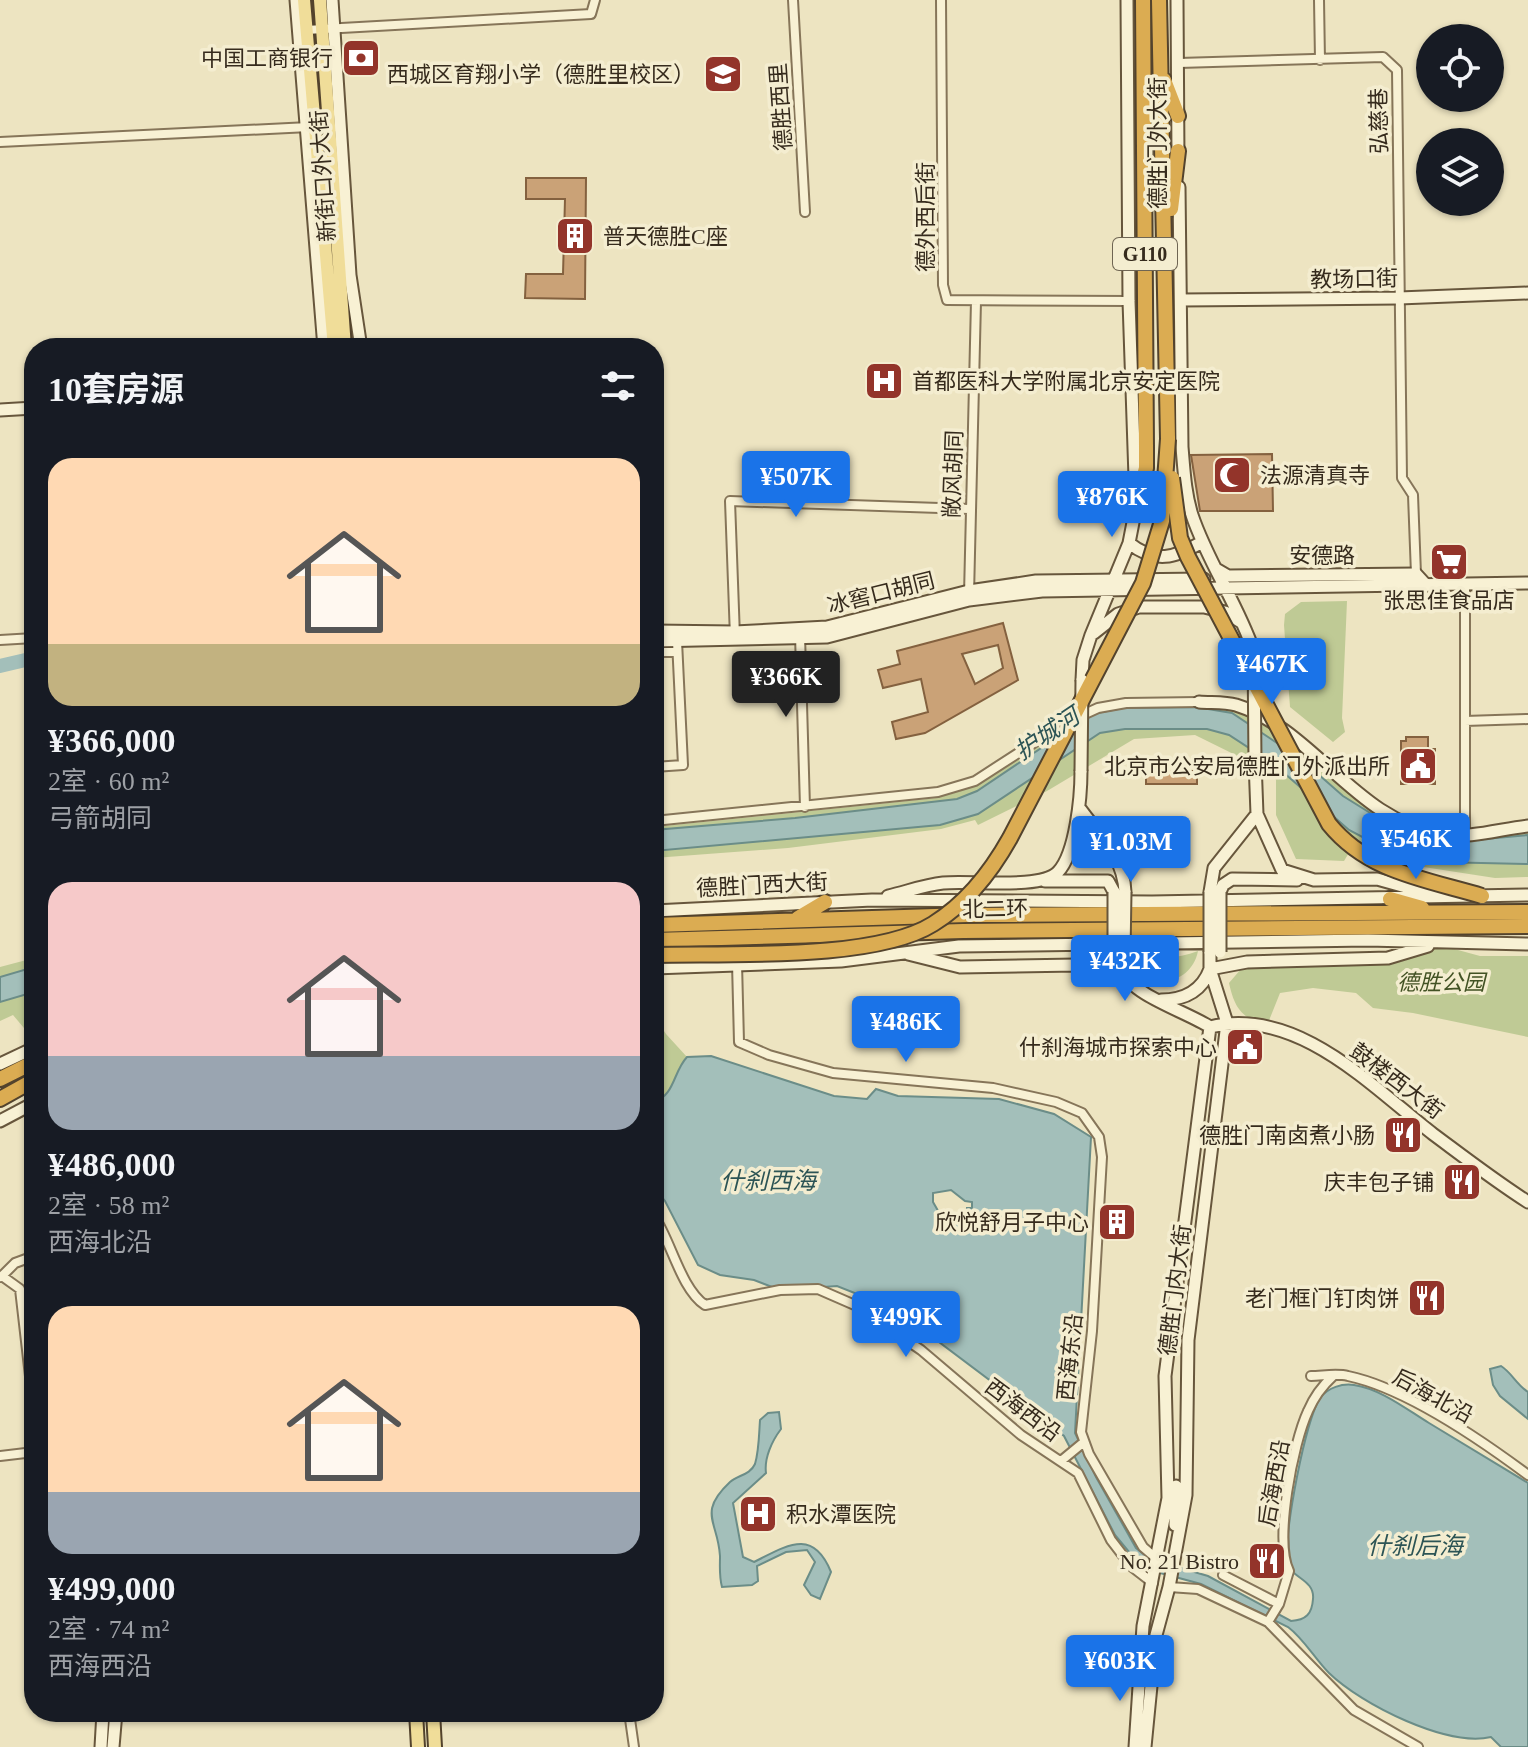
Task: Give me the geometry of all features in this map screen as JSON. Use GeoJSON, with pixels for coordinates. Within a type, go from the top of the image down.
{"type":"FeatureCollection","features":[{"type":"Feature","properties":{"kind":"highway","name":"德胜门外大街"},"geometry":{"type":"LineString","coordinates":[[1136,507],[1146,468],[1143,0]]}},
{"type":"Feature","properties":{"kind":"highway","name":"德胜门外大街"},"geometry":{"type":"LineString","coordinates":[[1159,0],[1168,439]]}},
{"type":"Feature","properties":{"kind":"highway"},"geometry":{"type":"LineString","coordinates":[[1160,68],[1178,116]]}},
{"type":"Feature","properties":{"kind":"highway"},"geometry":{"type":"LineString","coordinates":[[1165,257],[1178,151]]}},
{"type":"Feature","properties":{"kind":"highway"},"geometry":{"type":"LineString","coordinates":[[1168,439],[1177,518],[1188,557],[1329,824],[1356,852],[1377,864],[1482,896]]}},
{"type":"Feature","properties":{"kind":"highway"},"geometry":{"type":"LineString","coordinates":[[664,953],[873,946],[930,926],[970,894],[997,861],[1010,838],[1143,583],[1162,521],[1168,439]]}},
{"type":"Feature","properties":{"kind":"highway"},"geometry":{"type":"LineString","coordinates":[[1390,899],[1442,913]]}},
{"type":"Feature","properties":{"kind":"highway"},"geometry":{"type":"LineString","coordinates":[[797,920],[825,902]]}},
{"type":"Feature","properties":{"kind":"highway","name":"北二环"},"geometry":{"type":"LineString","coordinates":[[664,925],[967,915],[1528,912]]}},
{"type":"Feature","properties":{"kind":"highway","name":"北二环"},"geometry":{"type":"LineString","coordinates":[[664,940],[775,935],[1528,929]]}},
{"type":"Feature","properties":{"kind":"highway"},"geometry":{"type":"LineString","coordinates":[[775,935],[807,947]]}},
{"type":"Feature","properties":{"kind":"highway"},"geometry":{"type":"LineString","coordinates":[[0,1079],[24,1067]]}},
{"type":"Feature","properties":{"kind":"highway"},"geometry":{"type":"LineString","coordinates":[[0,1099],[24,1086]]}},
{"type":"Feature","properties":{"kind":"main road","name":"新街口外大街"},"geometry":{"type":"LineString","coordinates":[[304,0],[309,127],[333,338]]}},
{"type":"Feature","properties":{"kind":"main road","name":"新街口外大街"},"geometry":{"type":"LineString","coordinates":[[320,0],[328,28],[330,144],[344,338]]}},
{"type":"Feature","properties":{"kind":"main road"},"geometry":{"type":"LineString","coordinates":[[330,144],[340,128]]}},
{"type":"Feature","properties":{"kind":"main road"},"geometry":{"type":"LineString","coordinates":[[417,1722],[418,1747]]}},
{"type":"Feature","properties":{"kind":"main road"},"geometry":{"type":"LineString","coordinates":[[434,1722],[435,1747]]}},
{"type":"Feature","properties":{"kind":"street","name":"新街口外大街"},"geometry":{"type":"LineString","coordinates":[[296,0],[309,127],[323,338]]}},
{"type":"Feature","properties":{"kind":"street","name":"新街口外大街"},"geometry":{"type":"LineString","coordinates":[[332,0],[328,28],[340,128],[350,275],[359,338]]}},
{"type":"Feature","properties":{"kind":"street"},"geometry":{"type":"LineString","coordinates":[[306,30],[591,14],[595,0]]}},
{"type":"Feature","properties":{"kind":"street","name":"德胜西里"},"geometry":{"type":"LineString","coordinates":[[793,0],[805,212]]}},
{"type":"Feature","properties":{"kind":"street","name":"德外西后街"},"geometry":{"type":"LineString","coordinates":[[941,0],[944,293],[947,300],[1129,301]]}},
{"type":"Feature","properties":{"kind":"street","name":"德胜门外大街"},"geometry":{"type":"LineString","coordinates":[[1032,881],[1049,878],[1060,871],[1081,810],[1083,660],[1129,543],[1136,507],[1129,301],[1127,0]]}},
{"type":"Feature","properties":{"kind":"street","name":"德胜门外大街"},"geometry":{"type":"LineString","coordinates":[[1177,0],[1185,476],[1192,514],[1202,542],[1245,625],[1254,652],[1257,814]]}},
{"type":"Feature","properties":{"kind":"street"},"geometry":{"type":"LineString","coordinates":[[1319,0],[1320,60]]}},
{"type":"Feature","properties":{"kind":"street","name":"弘慈巷"},"geometry":{"type":"LineString","coordinates":[[1179,63],[1383,57],[1397,70],[1402,478],[1413,495],[1416,574]]}},
{"type":"Feature","properties":{"kind":"street"},"geometry":{"type":"LineString","coordinates":[[0,142],[309,127]]}},
{"type":"Feature","properties":{"kind":"street","name":"教场口街"},"geometry":{"type":"LineString","coordinates":[[1181,300],[1528,293]]}},
{"type":"Feature","properties":{"kind":"street","name":"敞风胡同"},"geometry":{"type":"LineString","coordinates":[[969,596],[976,301]]}},
{"type":"Feature","properties":{"kind":"street"},"geometry":{"type":"LineString","coordinates":[[0,410],[24,409]]}},
{"type":"Feature","properties":{"kind":"street"},"geometry":{"type":"LineString","coordinates":[[735,637],[730,501],[969,509]]}},
{"type":"Feature","properties":{"kind":"street"},"geometry":{"type":"LineString","coordinates":[[1129,543],[1149,556],[1172,558],[1202,542]]}},
{"type":"Feature","properties":{"kind":"street","name":"安德路"},"geometry":{"type":"LineString","coordinates":[[1215,569],[1228,576],[1416,574]]}},
{"type":"Feature","properties":{"kind":"street"},"geometry":{"type":"LineString","coordinates":[[1416,574],[1427,586]]}},
{"type":"Feature","properties":{"kind":"street","name":"安德路"},"geometry":{"type":"LineString","coordinates":[[1226,589],[1528,583]]}},
{"type":"Feature","properties":{"kind":"street","name":"冰窖口胡同"},"geometry":{"type":"LineString","coordinates":[[664,632],[735,637],[800,635],[864,629],[969,596],[1114,584],[1226,589]]}},
{"type":"Feature","properties":{"kind":"street"},"geometry":{"type":"LineString","coordinates":[[1465,585],[1465,834]]}},
{"type":"Feature","properties":{"kind":"street"},"geometry":{"type":"LineString","coordinates":[[1091,635],[1118,614],[1139,607],[1204,607],[1225,612],[1245,625]]}},
{"type":"Feature","properties":{"kind":"street"},"geometry":{"type":"LineString","coordinates":[[800,635],[805,807]]}},
{"type":"Feature","properties":{"kind":"street","name":"冰窖口胡同"},"geometry":{"type":"LineString","coordinates":[[664,643],[677,646],[735,637]]}},
{"type":"Feature","properties":{"kind":"street"},"geometry":{"type":"LineString","coordinates":[[0,640],[24,639]]}},
{"type":"Feature","properties":{"kind":"street"},"geometry":{"type":"LineString","coordinates":[[664,649],[677,646],[683,765],[664,766]]}},
{"type":"Feature","properties":{"kind":"street"},"geometry":{"type":"LineString","coordinates":[[664,820],[938,792],[970,784],[1063,724],[1098,708],[1126,703],[1199,702],[1235,705],[1279,726],[1353,790],[1385,813],[1415,827],[1443,835],[1528,826]]}},
{"type":"Feature","properties":{"kind":"street"},"geometry":{"type":"LineString","coordinates":[[1465,721],[1528,719]]}},
{"type":"Feature","properties":{"kind":"street"},"geometry":{"type":"LineString","coordinates":[[1081,810],[1117,857],[1122,869],[1119,954],[1134,987],[1210,1027],[1227,1023],[1210,969]]}},
{"type":"Feature","properties":{"kind":"street"},"geometry":{"type":"LineString","coordinates":[[1157,1000],[1177,999],[1204,984],[1215,952],[1214,868],[1257,814],[1282,870],[1314,880]]}},
{"type":"Feature","properties":{"kind":"street"},"geometry":{"type":"LineString","coordinates":[[1215,892],[1232,879],[1377,879],[1443,897]]}},
{"type":"Feature","properties":{"kind":"street"},"geometry":{"type":"LineString","coordinates":[[872,900],[942,883],[1108,881],[1119,892]]}},
{"type":"Feature","properties":{"kind":"street"},"geometry":{"type":"LineString","coordinates":[[872,900],[955,903],[1528,895]]}},
{"type":"Feature","properties":{"kind":"street","name":"德胜门西大街"},"geometry":{"type":"LineString","coordinates":[[664,910],[872,900]]}},
{"type":"Feature","properties":{"kind":"street"},"geometry":{"type":"LineString","coordinates":[[664,967],[865,959],[959,946],[1368,940],[1528,944]]}},
{"type":"Feature","properties":{"kind":"street"},"geometry":{"type":"LineString","coordinates":[[1210,969],[1247,962],[1388,958],[1436,944]]}},
{"type":"Feature","properties":{"kind":"street"},"geometry":{"type":"LineString","coordinates":[[664,953],[807,947],[865,959]]}},
{"type":"Feature","properties":{"kind":"street"},"geometry":{"type":"LineString","coordinates":[[900,952],[960,967],[1109,963],[1119,954]]}},
{"type":"Feature","properties":{"kind":"street"},"geometry":{"type":"LineString","coordinates":[[1215,952],[1228,959],[1247,962]]}},
{"type":"Feature","properties":{"kind":"street","name":"西海东沿"},"geometry":{"type":"LineString","coordinates":[[737,963],[739,1042],[769,1055],[833,1073],[993,1088],[1056,1102],[1082,1113],[1099,1137],[1102,1157],[1094,1299],[1081,1432],[1083,1443],[1143,1547],[1167,1561]]}},
{"type":"Feature","properties":{"kind":"street"},"geometry":{"type":"LineString","coordinates":[[1076,965],[1125,972]]}},
{"type":"Feature","properties":{"kind":"street","name":"鼓楼西大街"},"geometry":{"type":"LineString","coordinates":[[1227,1023],[1266,1028],[1317,1046],[1528,1202]]}},
{"type":"Feature","properties":{"kind":"street","name":"德胜门内大街"},"geometry":{"type":"LineString","coordinates":[[1167,1561],[1186,1495],[1188,1340],[1227,1023]]}},
{"type":"Feature","properties":{"kind":"street","name":"德胜门内大街"},"geometry":{"type":"LineString","coordinates":[[1167,1561],[1175,1530],[1176,1476],[1168,1445],[1165,1376],[1210,1027]]}},
{"type":"Feature","properties":{"kind":"street"},"geometry":{"type":"LineString","coordinates":[[0,1064],[24,1053]]}},
{"type":"Feature","properties":{"kind":"street"},"geometry":{"type":"LineString","coordinates":[[0,1121],[24,1108]]}},
{"type":"Feature","properties":{"kind":"street","name":"西海西沿"},"geometry":{"type":"LineString","coordinates":[[664,1231],[694,1298],[705,1305],[780,1290],[818,1289],[857,1306],[921,1350],[1021,1435],[1064,1459],[1078,1473],[1111,1540],[1131,1566],[1162,1585]]}},
{"type":"Feature","properties":{"kind":"street"},"geometry":{"type":"LineString","coordinates":[[24,1260],[15,1263],[1,1277],[20,1289],[24,1324]]}},
{"type":"Feature","properties":{"kind":"street","name":"后海北沿"},"geometry":{"type":"LineString","coordinates":[[1311,1376],[1347,1375],[1403,1396],[1528,1475]]}},
{"type":"Feature","properties":{"kind":"street","name":"后海西沿"},"geometry":{"type":"LineString","coordinates":[[1279,1604],[1289,1571],[1283,1559],[1281,1533],[1299,1440],[1307,1412],[1319,1389],[1333,1376]]}},
{"type":"Feature","properties":{"kind":"street"},"geometry":{"type":"LineString","coordinates":[[1064,1459],[1083,1443]]}},
{"type":"Feature","properties":{"kind":"street"},"geometry":{"type":"LineString","coordinates":[[0,1456],[24,1453]]}},
{"type":"Feature","properties":{"kind":"street"},"geometry":{"type":"LineString","coordinates":[[1145,1747],[1152,1660],[1167,1561]]}},
{"type":"Feature","properties":{"kind":"street"},"geometry":{"type":"LineString","coordinates":[[1223,1575],[1279,1604],[1268,1622]]}},
{"type":"Feature","properties":{"kind":"street"},"geometry":{"type":"LineString","coordinates":[[1162,1585],[1198,1589],[1268,1622],[1354,1710],[1418,1747]]}},
{"type":"Feature","properties":{"kind":"street"},"geometry":{"type":"LineString","coordinates":[[1135,1747],[1140,1661],[1162,1585]]}},
{"type":"Feature","properties":{"kind":"street"},"geometry":{"type":"LineString","coordinates":[[101,1747],[102,1722]]}},
{"type":"Feature","properties":{"kind":"street"},"geometry":{"type":"LineString","coordinates":[[113,1747],[115,1722]]}},
{"type":"Feature","properties":{"kind":"street"},"geometry":{"type":"LineString","coordinates":[[630,1722],[634,1747]]}},
{"type":"Feature","properties":{"kind":"green space"},"geometry":{"type":"Polygon","coordinates":[[[1347,601],[1342,718],[1345,732],[1333,742],[1290,707],[1285,614],[1301,602],[1347,601]]]}},
{"type":"Feature","properties":{"kind":"green space"},"geometry":{"type":"Polygon","coordinates":[[[1124,705],[1234,708],[1291,740],[1357,799],[1429,835],[1528,831],[1528,877],[1495,878],[1404,864],[1356,841],[1344,861],[1296,859],[1276,815],[1276,780],[1272,773],[1195,735],[1134,739],[1047,791],[978,825],[975,820],[941,829],[788,848],[664,857],[664,826],[936,798],[982,781],[1089,714],[1124,705]]]}},
{"type":"Feature","properties":{"kind":"green space","name":"德胜公园"},"geometry":{"type":"Polygon","coordinates":[[[1436,944],[1480,956],[1528,956],[1528,1037],[1413,1013],[1373,1008],[1356,993],[1313,988],[1280,993],[1266,1028],[1241,1011],[1229,983],[1247,962],[1387,958],[1436,944]]]}},
{"type":"Feature","properties":{"kind":"green space"},"geometry":{"type":"Polygon","coordinates":[[[1198,951],[1194,963],[1186,972],[1168,980],[1148,974],[1141,966],[1137,953],[1168,957],[1198,951]]]}},
{"type":"Feature","properties":{"kind":"green space"},"geometry":{"type":"Polygon","coordinates":[[[24,961],[24,1028],[13,1015],[0,1021],[0,967],[24,961]]]}},
{"type":"Feature","properties":{"kind":"green space"},"geometry":{"type":"Polygon","coordinates":[[[664,1031],[687,1057],[664,1097],[664,1031]]]}},
{"type":"Feature","properties":{"kind":"water"},"geometry":{"type":"Polygon","coordinates":[[[1196,707],[1232,713],[1301,759],[1343,796],[1393,827],[1429,838],[1463,841],[1528,835],[1528,864],[1437,862],[1385,849],[1349,830],[1275,765],[1229,735],[1207,729],[1125,729],[1100,733],[978,814],[940,825],[664,850],[664,829],[957,799],[977,791],[1092,714],[1123,708],[1196,707]]]}},
{"type":"Feature","properties":{"kind":"water"},"geometry":{"type":"Polygon","coordinates":[[[24,970],[24,995],[0,1002],[0,977],[24,970]]]}},
{"type":"Feature","properties":{"kind":"water"},"geometry":{"type":"Polygon","coordinates":[[[711,1056],[834,1096],[867,1099],[876,1089],[898,1096],[999,1099],[1054,1114],[1091,1137],[1075,1433],[1136,1548],[1150,1559],[1208,1576],[1291,1621],[1307,1615],[1313,1592],[1287,1562],[1292,1504],[1315,1408],[1324,1394],[1340,1386],[1364,1387],[1384,1395],[1528,1483],[1528,1747],[1501,1747],[1491,1737],[1452,1736],[1429,1730],[1383,1710],[1329,1673],[1288,1627],[1201,1584],[1153,1571],[1134,1558],[1115,1535],[1064,1436],[895,1309],[837,1286],[780,1290],[754,1280],[720,1275],[698,1265],[664,1200],[664,1096],[687,1057],[711,1056]],[[951,1190],[933,1193],[933,1202],[941,1216],[959,1219],[967,1208],[972,1208],[972,1202],[965,1201],[951,1190]]]}},
{"type":"Feature","properties":{"kind":"water"},"geometry":{"type":"Polygon","coordinates":[[[1501,1366],[1528,1392],[1528,1419],[1500,1396],[1493,1385],[1490,1369],[1501,1366]]]}},
{"type":"Feature","properties":{"kind":"water"},"geometry":{"type":"Polygon","coordinates":[[[779,1412],[781,1429],[769,1450],[766,1473],[733,1503],[743,1557],[754,1562],[798,1544],[816,1549],[831,1572],[820,1599],[811,1595],[804,1585],[815,1562],[807,1550],[786,1552],[757,1566],[758,1581],[752,1585],[722,1587],[721,1583],[719,1544],[712,1518],[714,1502],[730,1482],[753,1468],[760,1420],[768,1413],[779,1412]]]}},
{"type":"Feature","properties":{"kind":"building","name":"普天德胜C座"},"geometry":{"type":"Polygon","coordinates":[[[526,178],[586,178],[585,299],[525,298],[526,274],[563,274],[565,199],[526,199],[526,178]]]}},
{"type":"Feature","properties":{"kind":"building","name":"法源清真寺"},"geometry":{"type":"Polygon","coordinates":[[[1272,454],[1273,511],[1200,511],[1191,455],[1272,454]]]}},
{"type":"Feature","properties":{"kind":"building"},"geometry":{"type":"Polygon","coordinates":[[[1003,623],[1018,680],[925,733],[896,739],[892,722],[928,712],[921,679],[883,688],[878,670],[900,664],[897,651],[1003,623]],[[998,645],[962,654],[975,684],[1003,668],[998,645]]]}},
{"type":"Feature","properties":{"kind":"building","name":"北京市公安局德胜门外派出所"},"geometry":{"type":"Polygon","coordinates":[[[1406,737],[1428,737],[1428,749],[1435,749],[1435,784],[1401,784],[1401,741],[1406,741],[1406,737]]]}},
{"type":"Feature","properties":{"kind":"building"},"geometry":{"type":"Polygon","coordinates":[[[1146,771],[1197,771],[1197,784],[1146,784],[1146,771]]]}},
{"type":"Feature","properties":{"kind":"building","name":"欣悦舒月子中心"},"geometry":{"type":"Polygon","coordinates":[[[1108,1207],[1125,1207],[1125,1238],[1108,1238],[1108,1207]]]}},
{"type":"Feature","properties":{"kind":"waterway"},"geometry":{"type":"LineString","coordinates":[[0,666],[24,660]]}},
{"type":"Feature","properties":{"kind":"place","name":"中国工商银行"},"geometry":{"type":"Point","coordinates":[361,58]}},
{"type":"Feature","properties":{"kind":"place","name":"西城区育翔小学（德胜里校区）"},"geometry":{"type":"Point","coordinates":[723,74]}},
{"type":"Feature","properties":{"kind":"place","name":"普天德胜C座"},"geometry":{"type":"Point","coordinates":[575,236]}},
{"type":"Feature","properties":{"kind":"place","name":"首都医科大学附属北京安定医院"},"geometry":{"type":"Point","coordinates":[884,381]}},
{"type":"Feature","properties":{"kind":"place","name":"法源清真寺"},"geometry":{"type":"Point","coordinates":[1232,475]}},
{"type":"Feature","properties":{"kind":"place","name":"张思佳食品店"},"geometry":{"type":"Point","coordinates":[1449,562]}},
{"type":"Feature","properties":{"kind":"place","name":"北京市公安局德胜门外派出所"},"geometry":{"type":"Point","coordinates":[1418,766]}},
{"type":"Feature","properties":{"kind":"place","name":"什刹海城市探索中心"},"geometry":{"type":"Point","coordinates":[1245,1047]}},
{"type":"Feature","properties":{"kind":"place","name":"德胜门南卤煮小肠"},"geometry":{"type":"Point","coordinates":[1403,1135]}},
{"type":"Feature","properties":{"kind":"place","name":"庆丰包子铺"},"geometry":{"type":"Point","coordinates":[1462,1182]}},
{"type":"Feature","properties":{"kind":"place","name":"欣悦舒月子中心"},"geometry":{"type":"Point","coordinates":[1117,1222]}},
{"type":"Feature","properties":{"kind":"place","name":"老门框门钉肉饼"},"geometry":{"type":"Point","coordinates":[1427,1298]}},
{"type":"Feature","properties":{"kind":"place","name":"积水潭医院"},"geometry":{"type":"Point","coordinates":[758,1514]}},
{"type":"Feature","properties":{"kind":"place","name":"No. 21 Bistro"},"geometry":{"type":"Point","coordinates":[1267,1561]}},
{"type":"Feature","properties":{"kind":"water label","name":"护城河"},"geometry":{"type":"Point","coordinates":[1047,734]}},
{"type":"Feature","properties":{"kind":"water label","name":"什刹西海"},"geometry":{"type":"Point","coordinates":[768,1181]}},
{"type":"Feature","properties":{"kind":"water label","name":"什刹后海"},"geometry":{"type":"Point","coordinates":[1415,1546]}}]}
